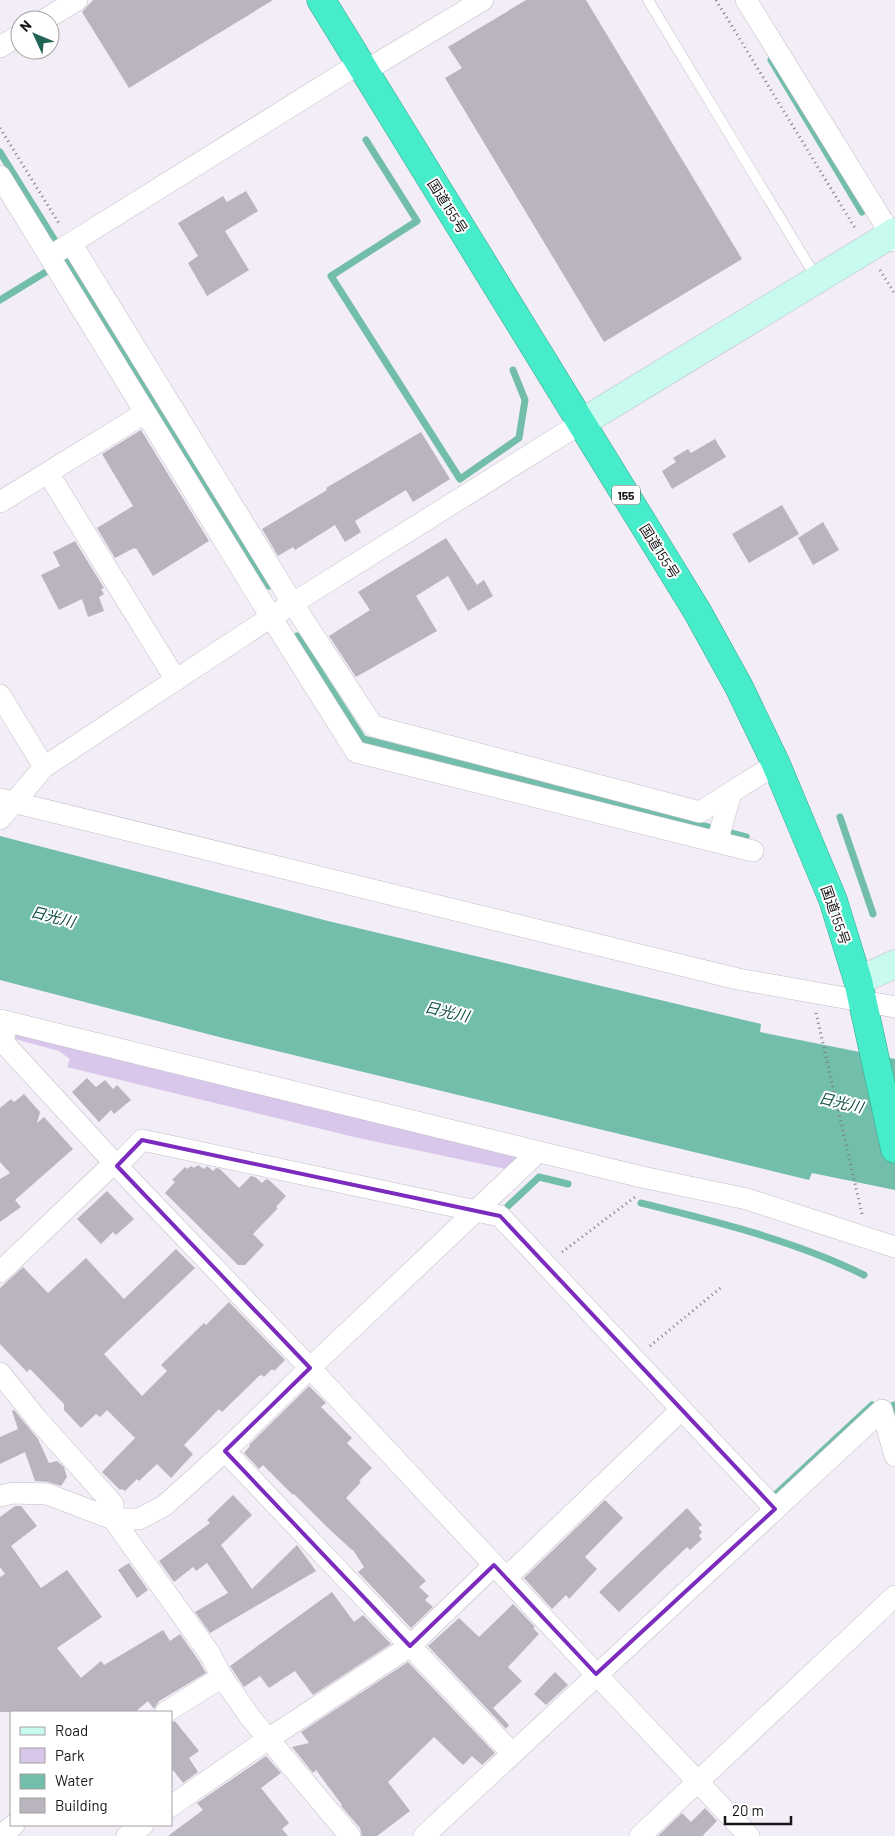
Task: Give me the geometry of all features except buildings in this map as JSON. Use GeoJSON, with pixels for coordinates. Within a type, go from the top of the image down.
{"type":"FeatureCollection","features":[{"type":"Feature","properties":{"kind":"highway","name":"国道155号"},"geometry":{"type":"LineString","coordinates":[[321,0],[697,611],[739,687],[776,764],[832,900],[862,1001],[895,1149]]}},
{"type":"Feature","properties":{"kind":"street"},"geometry":{"type":"LineString","coordinates":[[60,10],[77,0]]}},
{"type":"Feature","properties":{"kind":"street"},"geometry":{"type":"LineString","coordinates":[[49,256],[362,67],[484,0]]}},
{"type":"Feature","properties":{"kind":"street"},"geometry":{"type":"LineString","coordinates":[[6,807],[44,767],[271,618],[581,423],[867,249],[894,236],[746,0]]}},
{"type":"Feature","properties":{"kind":"street"},"geometry":{"type":"LineString","coordinates":[[0,176],[271,618],[356,752],[753,851]]}},
{"type":"Feature","properties":{"kind":"street"},"geometry":{"type":"LineString","coordinates":[[71,243],[293,604],[373,726],[700,812],[776,764]]}},
{"type":"Feature","properties":{"kind":"street"},"geometry":{"type":"LineString","coordinates":[[0,502],[145,413]]}},
{"type":"Feature","properties":{"kind":"street"},"geometry":{"type":"LineString","coordinates":[[48,472],[176,680]]}},
{"type":"Feature","properties":{"kind":"street"},"geometry":{"type":"LineString","coordinates":[[0,694],[44,767]]}},
{"type":"Feature","properties":{"kind":"street"},"geometry":{"type":"LineString","coordinates":[[717,842],[731,793]]}},
{"type":"Feature","properties":{"kind":"street"},"geometry":{"type":"LineString","coordinates":[[6,807],[738,979],[895,1007]]}},
{"type":"Feature","properties":{"kind":"street"},"geometry":{"type":"LineString","coordinates":[[862,1001],[895,964]]}},
{"type":"Feature","properties":{"kind":"street"},"geometry":{"type":"LineString","coordinates":[[750,1836],[116,1164],[4,1042],[2,1020],[538,1152],[746,1199],[895,1247]]}},
{"type":"Feature","properties":{"kind":"street"},"geometry":{"type":"LineString","coordinates":[[0,1272],[142,1140],[500,1216],[775,1509]]}},
{"type":"Feature","properties":{"kind":"street"},"geometry":{"type":"LineString","coordinates":[[0,1496],[13,1493],[47,1494],[114,1519],[139,1519],[164,1506],[225,1451],[538,1152]]}},
{"type":"Feature","properties":{"kind":"street"},"geometry":{"type":"LineString","coordinates":[[0,1373],[37,1419],[113,1504],[114,1519],[210,1654],[222,1677],[250,1717],[350,1836]]}},
{"type":"Feature","properties":{"kind":"street"},"geometry":{"type":"LineString","coordinates":[[172,1805],[268,1739],[410,1646],[500,1571],[681,1410]]}},
{"type":"Feature","properties":{"kind":"street"},"geometry":{"type":"LineString","coordinates":[[424,1836],[882,1410],[895,1456]]}},
{"type":"Feature","properties":{"kind":"street"},"geometry":{"type":"LineString","coordinates":[[225,1451],[512,1753]]}},
{"type":"Feature","properties":{"kind":"street"},"geometry":{"type":"LineString","coordinates":[[640,1836],[895,1596]]}},
{"type":"Feature","properties":{"kind":"street"},"geometry":{"type":"LineString","coordinates":[[168,1711],[222,1677]]}},
{"type":"Feature","properties":{"kind":"street"},"geometry":{"type":"LineString","coordinates":[[0,1836],[13,1826]]}},
{"type":"Feature","properties":{"kind":"street"},"geometry":{"type":"LineString","coordinates":[[127,1836],[142,1826]]}},
{"type":"Feature","properties":{"kind":"lane"},"geometry":{"type":"LineString","coordinates":[[648,0],[817,279]]}},
{"type":"Feature","properties":{"kind":"path"},"geometry":{"type":"LineString","coordinates":[[716,0],[895,294]]}},
{"type":"Feature","properties":{"kind":"path"},"geometry":{"type":"LineString","coordinates":[[0,128],[71,243]]}},
{"type":"Feature","properties":{"kind":"path"},"geometry":{"type":"LineString","coordinates":[[815,1008],[863,1216]]}},
{"type":"Feature","properties":{"kind":"path"},"geometry":{"type":"LineString","coordinates":[[545,1264],[636,1196],[642,1177]]}},
{"type":"Feature","properties":{"kind":"path"},"geometry":{"type":"LineString","coordinates":[[634,1359],[723,1286]]}},
{"type":"Feature","properties":{"kind":"highlighted area"},"geometry":{"type":"Polygon","coordinates":[[[142,1140],[500,1216],[775,1509],[596,1674],[494,1565],[410,1646],[225,1451],[310,1368],[117,1166],[142,1140]]]}},
{"type":"Feature","properties":{"kind":"green space"},"geometry":{"type":"Polygon","coordinates":[[[35,1034],[516,1157],[515,1168],[506,1169],[354,1137],[67,1067],[70,1059],[59,1051],[15,1039],[16,1035],[35,1034]]]}},
{"type":"Feature","properties":{"kind":"water","name":"日光川"},"geometry":{"type":"Polygon","coordinates":[[[0,836],[328,921],[761,1024],[760,1032],[895,1059],[895,1190],[812,1173],[809,1180],[223,1038],[0,980],[0,836]]]}},
{"type":"Feature","properties":{"kind":"waterway"},"geometry":{"type":"LineString","coordinates":[[771,60],[862,212]]}},
{"type":"Feature","properties":{"kind":"waterway"},"geometry":{"type":"LineString","coordinates":[[366,140],[417,221],[331,276],[460,479],[519,438],[525,400],[513,370]]}},
{"type":"Feature","properties":{"kind":"waterway"},"geometry":{"type":"LineString","coordinates":[[0,152],[54,239]]}},
{"type":"Feature","properties":{"kind":"waterway"},"geometry":{"type":"LineString","coordinates":[[65,257],[269,586]]}},
{"type":"Feature","properties":{"kind":"waterway"},"geometry":{"type":"LineString","coordinates":[[0,300],[49,270]]}},
{"type":"Feature","properties":{"kind":"waterway"},"geometry":{"type":"LineString","coordinates":[[297,636],[363,739],[712,828]]}},
{"type":"Feature","properties":{"kind":"waterway"},"geometry":{"type":"LineString","coordinates":[[840,817],[873,914]]}},
{"type":"Feature","properties":{"kind":"waterway"},"geometry":{"type":"LineString","coordinates":[[727,832],[746,837]]}},
{"type":"Feature","properties":{"kind":"waterway"},"geometry":{"type":"LineString","coordinates":[[508,1206],[539,1177],[568,1184]]}},
{"type":"Feature","properties":{"kind":"waterway"},"geometry":{"type":"LineString","coordinates":[[641,1203],[783,1242],[864,1275]]}},
{"type":"Feature","properties":{"kind":"waterway"},"geometry":{"type":"LineString","coordinates":[[774,1496],[872,1405]]}},
{"type":"Feature","properties":{"kind":"waterway"},"geometry":{"type":"LineString","coordinates":[[894,1405],[895,1410]]}}]}
